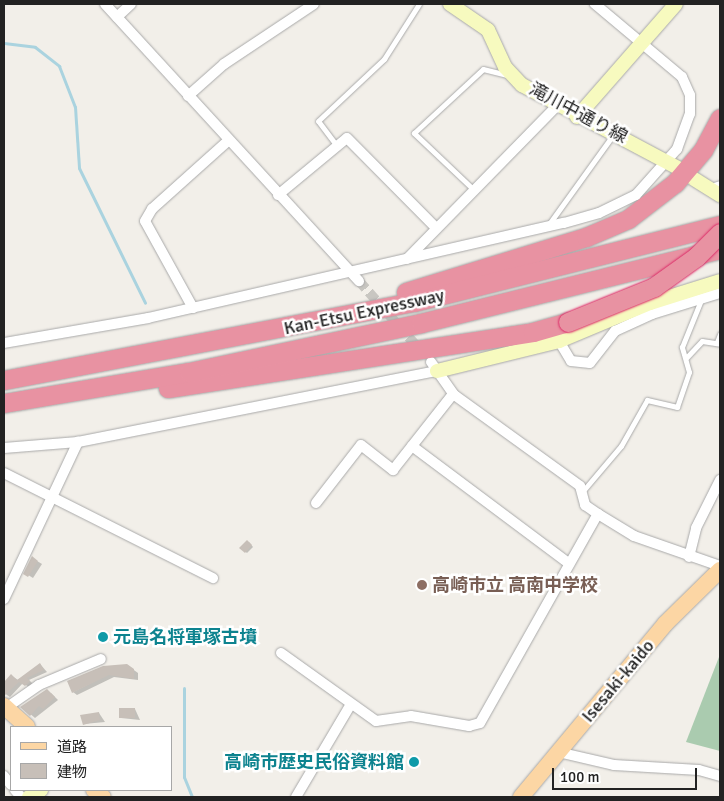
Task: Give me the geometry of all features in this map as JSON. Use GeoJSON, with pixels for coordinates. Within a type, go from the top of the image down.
{"type":"FeatureCollection","features":[{"type":"Feature","properties":{"kind":"highway"},"geometry":{"type":"LineString","coordinates":[[278,330],[611,227],[645,209],[675,183],[703,150],[720,118]]}},
{"type":"Feature","properties":{"kind":"highway","name":"Kan-Etsu Expressway"},"geometry":{"type":"LineString","coordinates":[[4,380],[278,330],[499,282],[720,225]]}},
{"type":"Feature","properties":{"kind":"highway"},"geometry":{"type":"LineString","coordinates":[[4,403],[131,394],[533,332],[568,322],[654,287],[696,257],[720,233]]}},
{"type":"Feature","properties":{"kind":"highway","name":"Kan-Etsu Expressway"},"geometry":{"type":"LineString","coordinates":[[4,403],[189,372],[412,325],[720,249]]}},
{"type":"Feature","properties":{"kind":"main road","name":"Isesaki-kaido"},"geometry":{"type":"LineString","coordinates":[[521,797],[666,624],[720,568]]}},
{"type":"Feature","properties":{"kind":"main road"},"geometry":{"type":"LineString","coordinates":[[5,707],[26,726]]}},
{"type":"Feature","properties":{"kind":"street"},"geometry":{"type":"LineString","coordinates":[[105,4],[278,195],[359,281]]}},
{"type":"Feature","properties":{"kind":"street"},"geometry":{"type":"LineString","coordinates":[[117,17],[131,4]]}},
{"type":"Feature","properties":{"kind":"street"},"geometry":{"type":"LineString","coordinates":[[188,96],[224,64],[314,4]]}},
{"type":"Feature","properties":{"kind":"street","name":"滝川中通り線"},"geometry":{"type":"LineString","coordinates":[[450,4],[488,30],[512,76],[557,106],[673,165]]}},
{"type":"Feature","properties":{"kind":"street"},"geometry":{"type":"LineString","coordinates":[[4,343],[193,308],[547,227],[599,214],[636,195],[673,165],[688,121],[690,95],[682,78],[595,4]]}},
{"type":"Feature","properties":{"kind":"street"},"geometry":{"type":"LineString","coordinates":[[577,117],[676,4]]}},
{"type":"Feature","properties":{"kind":"street"},"geometry":{"type":"LineString","coordinates":[[408,259],[435,227],[557,106]]}},
{"type":"Feature","properties":{"kind":"street"},"geometry":{"type":"LineString","coordinates":[[278,195],[347,138],[435,227]]}},
{"type":"Feature","properties":{"kind":"street"},"geometry":{"type":"LineString","coordinates":[[193,308],[145,221],[152,210],[228,140]]}},
{"type":"Feature","properties":{"kind":"street"},"geometry":{"type":"LineString","coordinates":[[694,179],[714,185],[720,195]]}},
{"type":"Feature","properties":{"kind":"street"},"geometry":{"type":"LineString","coordinates":[[4,448],[78,442],[560,341],[650,303],[720,281]]}},
{"type":"Feature","properties":{"kind":"street"},"geometry":{"type":"LineString","coordinates":[[560,341],[571,361],[590,363],[615,331],[652,314],[720,293]]}},
{"type":"Feature","properties":{"kind":"street"},"geometry":{"type":"LineString","coordinates":[[434,366],[454,394],[580,486],[585,505],[634,536],[720,568]]}},
{"type":"Feature","properties":{"kind":"street"},"geometry":{"type":"LineString","coordinates":[[316,503],[361,445],[393,470],[454,394]]}},
{"type":"Feature","properties":{"kind":"street"},"geometry":{"type":"LineString","coordinates":[[4,599],[78,442]]}},
{"type":"Feature","properties":{"kind":"street"},"geometry":{"type":"LineString","coordinates":[[412,446],[567,562]]}},
{"type":"Feature","properties":{"kind":"street"},"geometry":{"type":"LineString","coordinates":[[4,473],[213,578]]}},
{"type":"Feature","properties":{"kind":"street"},"geometry":{"type":"LineString","coordinates":[[689,557],[696,528],[720,480]]}},
{"type":"Feature","properties":{"kind":"street"},"geometry":{"type":"LineString","coordinates":[[281,652],[376,721],[411,716],[469,726],[480,723],[567,562],[598,514]]}},
{"type":"Feature","properties":{"kind":"street"},"geometry":{"type":"LineString","coordinates":[[5,707],[39,685],[101,659]]}},
{"type":"Feature","properties":{"kind":"street"},"geometry":{"type":"LineString","coordinates":[[296,797],[351,704]]}},
{"type":"Feature","properties":{"kind":"street"},"geometry":{"type":"LineString","coordinates":[[558,752],[614,765],[699,770],[720,776]]}},
{"type":"Feature","properties":{"kind":"lane"},"geometry":{"type":"LineString","coordinates":[[337,146],[318,121],[384,59],[420,4]]}},
{"type":"Feature","properties":{"kind":"lane"},"geometry":{"type":"LineString","coordinates":[[474,190],[414,133],[483,69],[512,76]]}},
{"type":"Feature","properties":{"kind":"lane"},"geometry":{"type":"LineString","coordinates":[[547,227],[613,136]]}},
{"type":"Feature","properties":{"kind":"lane"},"geometry":{"type":"LineString","coordinates":[[581,492],[621,446],[647,400],[677,407],[689,372],[682,347],[701,299]]}},
{"type":"Feature","properties":{"kind":"lane"},"geometry":{"type":"LineString","coordinates":[[686,358],[702,341],[719,343],[720,334]]}},
{"type":"Feature","properties":{"kind":"green space"},"geometry":{"type":"Polygon","coordinates":[[[720,657],[720,751],[686,742],[720,657]]]}},
{"type":"Feature","properties":{"kind":"building"},"geometry":{"type":"Polygon","coordinates":[[[247,540],[252,545],[245,553],[239,548],[247,540]]]}},
{"type":"Feature","properties":{"kind":"building"},"geometry":{"type":"Polygon","coordinates":[[[32,556],[38,561],[28,577],[23,574],[32,556]]]}},
{"type":"Feature","properties":{"kind":"building"},"geometry":{"type":"Polygon","coordinates":[[[40,663],[44,670],[27,678],[30,681],[25,686],[19,682],[4,696],[4,682],[11,674],[17,680],[40,663]]]}},
{"type":"Feature","properties":{"kind":"building"},"geometry":{"type":"Polygon","coordinates":[[[127,664],[134,669],[134,679],[109,675],[72,693],[67,681],[103,666],[127,664]]]}},
{"type":"Feature","properties":{"kind":"building"},"geometry":{"type":"Polygon","coordinates":[[[47,689],[55,697],[43,709],[39,706],[30,716],[20,707],[47,689]]]}},
{"type":"Feature","properties":{"kind":"building"},"geometry":{"type":"Polygon","coordinates":[[[119,708],[135,708],[135,718],[119,718],[119,708]]]}},
{"type":"Feature","properties":{"kind":"building"},"geometry":{"type":"Polygon","coordinates":[[[99,712],[100,720],[83,725],[80,715],[99,712]]]}},
{"type":"Feature","properties":{"kind":"waterway"},"geometry":{"type":"LineString","coordinates":[[4,43],[35,47],[59,66],[75,107],[79,168],[145,303]]}},
{"type":"Feature","properties":{"kind":"waterway"},"geometry":{"type":"LineString","coordinates":[[184,688],[184,777],[192,797]]}},
{"type":"Feature","properties":{"kind":"tunnel"},"geometry":{"type":"LineString","coordinates":[[359,281],[420,350]]}},
{"type":"Feature","properties":{"kind":"place","name":"高崎市立 高南中学校"},"geometry":{"type":"Point","coordinates":[422,585]}},
{"type":"Feature","properties":{"kind":"place","name":"元島名将軍塚古墳"},"geometry":{"type":"Point","coordinates":[103,637]}},
{"type":"Feature","properties":{"kind":"place","name":"高崎市歴史民俗資料館"},"geometry":{"type":"Point","coordinates":[414,762]}}]}
